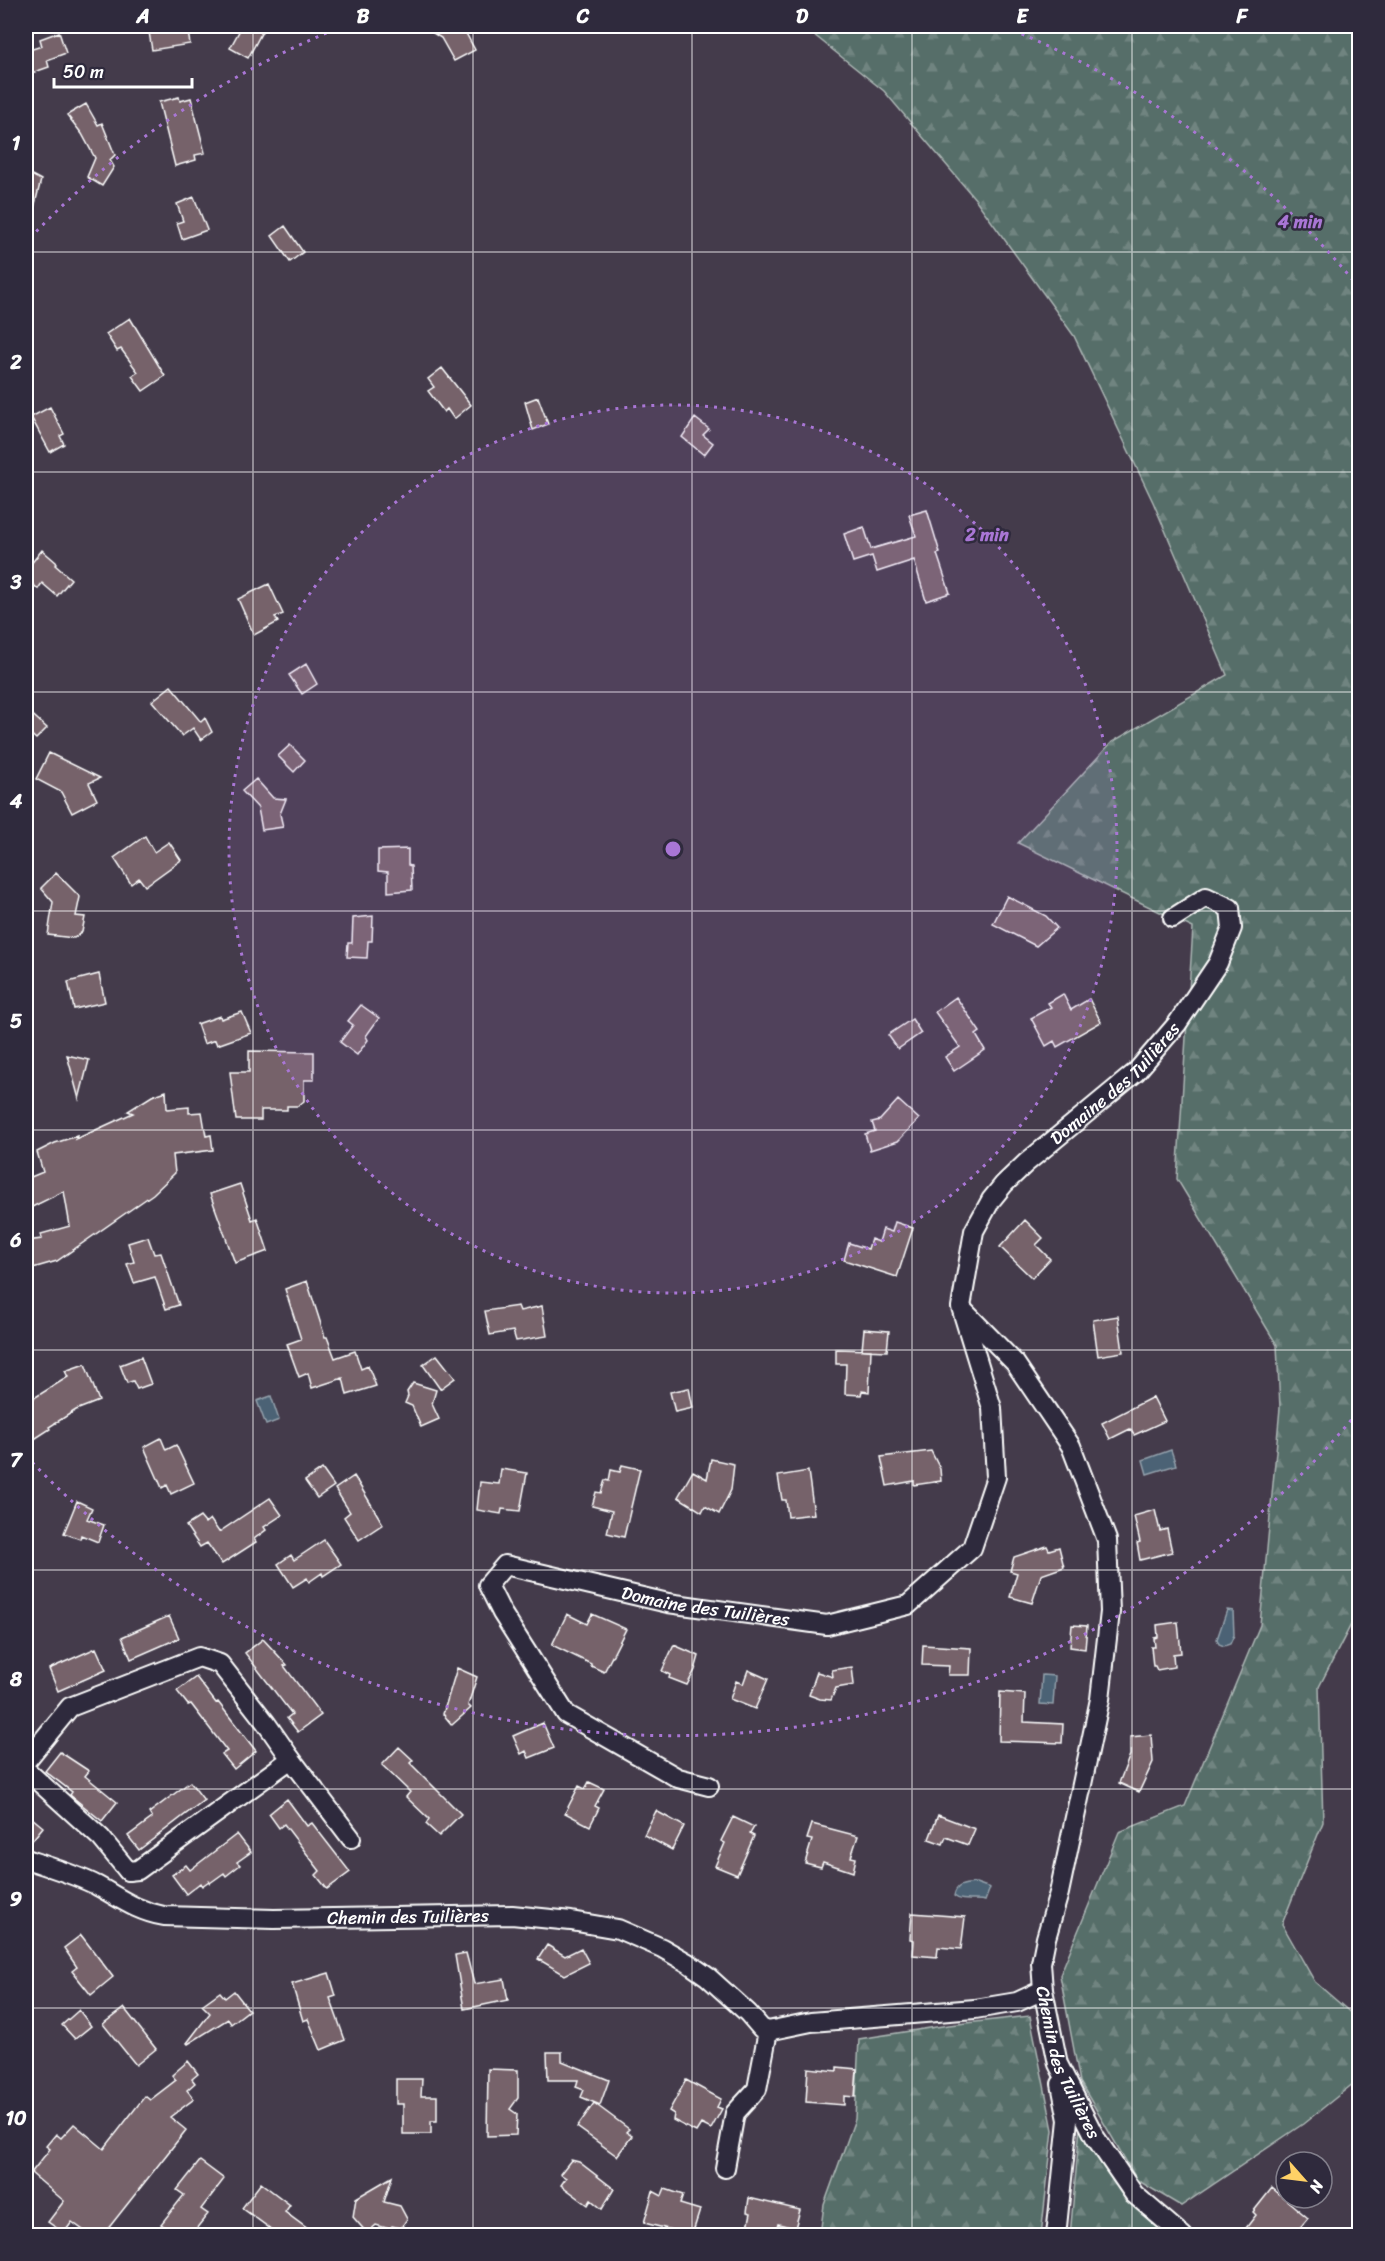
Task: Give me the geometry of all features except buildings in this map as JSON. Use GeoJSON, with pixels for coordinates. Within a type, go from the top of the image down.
{"type":"FeatureCollection","features":[{"type":"Feature","properties":{"kind":"street","name":"Domaine des Tuilières"},"geometry":{"type":"LineString","coordinates":[[709,1786],[678,1778],[566,1714],[502,1613],[488,1585],[505,1565],[668,1603],[827,1625],[908,1605],[972,1548],[996,1477],[992,1408],[961,1307],[974,1231],[991,1200],[1026,1163],[1136,1072],[1177,1024],[1218,963],[1232,928],[1230,908],[1206,897],[1173,918]]}},
{"type":"Feature","properties":{"kind":"street"},"geometry":{"type":"LineString","coordinates":[[961,1307],[1015,1363],[1071,1446],[1107,1540],[1110,1612],[1100,1699],[1059,1893],[1041,1963],[1043,1990]]}},
{"type":"Feature","properties":{"kind":"street"},"geometry":{"type":"LineString","coordinates":[[26,1761],[70,1707],[199,1657],[220,1664],[351,1838]]}},
{"type":"Feature","properties":{"kind":"street"},"geometry":{"type":"LineString","coordinates":[[128,1871],[138,1870],[291,1759]]}},
{"type":"Feature","properties":{"kind":"street"},"geometry":{"type":"LineString","coordinates":[[26,1770],[101,1838],[128,1871]]}},
{"type":"Feature","properties":{"kind":"street","name":"Chemin des Tuilières"},"geometry":{"type":"LineString","coordinates":[[26,1859],[94,1884],[147,1913],[196,1918],[274,1919],[512,1915],[618,1929],[662,1948],[688,1963],[708,1977],[761,2028],[768,2031],[811,2022],[986,2007],[1017,2002],[1043,1990],[1058,2064],[1095,2137],[1134,2194],[1183,2235]]}},
{"type":"Feature","properties":{"kind":"street"},"geometry":{"type":"LineString","coordinates":[[116,1897],[128,1871]]}},
{"type":"Feature","properties":{"kind":"street"},"geometry":{"type":"LineString","coordinates":[[725,2168],[735,2113],[757,2089],[768,2031]]}},
{"type":"Feature","properties":{"kind":"street"},"geometry":{"type":"LineString","coordinates":[[1056,2235],[1068,2120],[1058,2064]]}},
{"type":"Feature","properties":{"kind":"green space"},"geometry":{"type":"Polygon","coordinates":[[[803,26],[1359,26],[1360,1607],[1319,1687],[1323,1822],[1282,1924],[1315,1982],[1359,2020],[1359,2079],[1303,2124],[1181,2206],[1137,2180],[1080,2082],[1060,1975],[1119,1832],[1185,1806],[1260,1625],[1280,1408],[1277,1345],[1177,1179],[1193,928],[1018,843],[1112,742],[1227,675],[1153,502],[1074,336],[976,200],[884,91],[803,26]]]}},
{"type":"Feature","properties":{"kind":"green space"},"geometry":{"type":"Polygon","coordinates":[[[1030,2016],[1053,2130],[1041,2235],[820,2235],[824,2205],[855,2119],[859,2039],[949,2025],[1030,2016]]]}},
{"type":"Feature","properties":{"kind":"green space"},"geometry":{"type":"Polygon","coordinates":[[[1080,2127],[1117,2186],[1166,2235],[1070,2236],[1080,2127]]]}},
{"type":"Feature","properties":{"kind":"water"},"geometry":{"type":"Polygon","coordinates":[[[271,1396],[279,1420],[266,1425],[257,1401],[271,1396]]]}},
{"type":"Feature","properties":{"kind":"water"},"geometry":{"type":"Polygon","coordinates":[[[1171,1450],[1176,1465],[1147,1474],[1143,1460],[1171,1450]]]}},
{"type":"Feature","properties":{"kind":"water"},"geometry":{"type":"Polygon","coordinates":[[[1227,1610],[1233,1611],[1234,1635],[1230,1644],[1224,1646],[1219,1644],[1217,1639],[1227,1610]]]}},
{"type":"Feature","properties":{"kind":"water"},"geometry":{"type":"Polygon","coordinates":[[[1042,1675],[1055,1676],[1053,1705],[1040,1704],[1042,1675]]]}},
{"type":"Feature","properties":{"kind":"water"},"geometry":{"type":"Polygon","coordinates":[[[976,1883],[990,1888],[985,1901],[961,1899],[954,1896],[959,1887],[976,1883]]]}}]}
